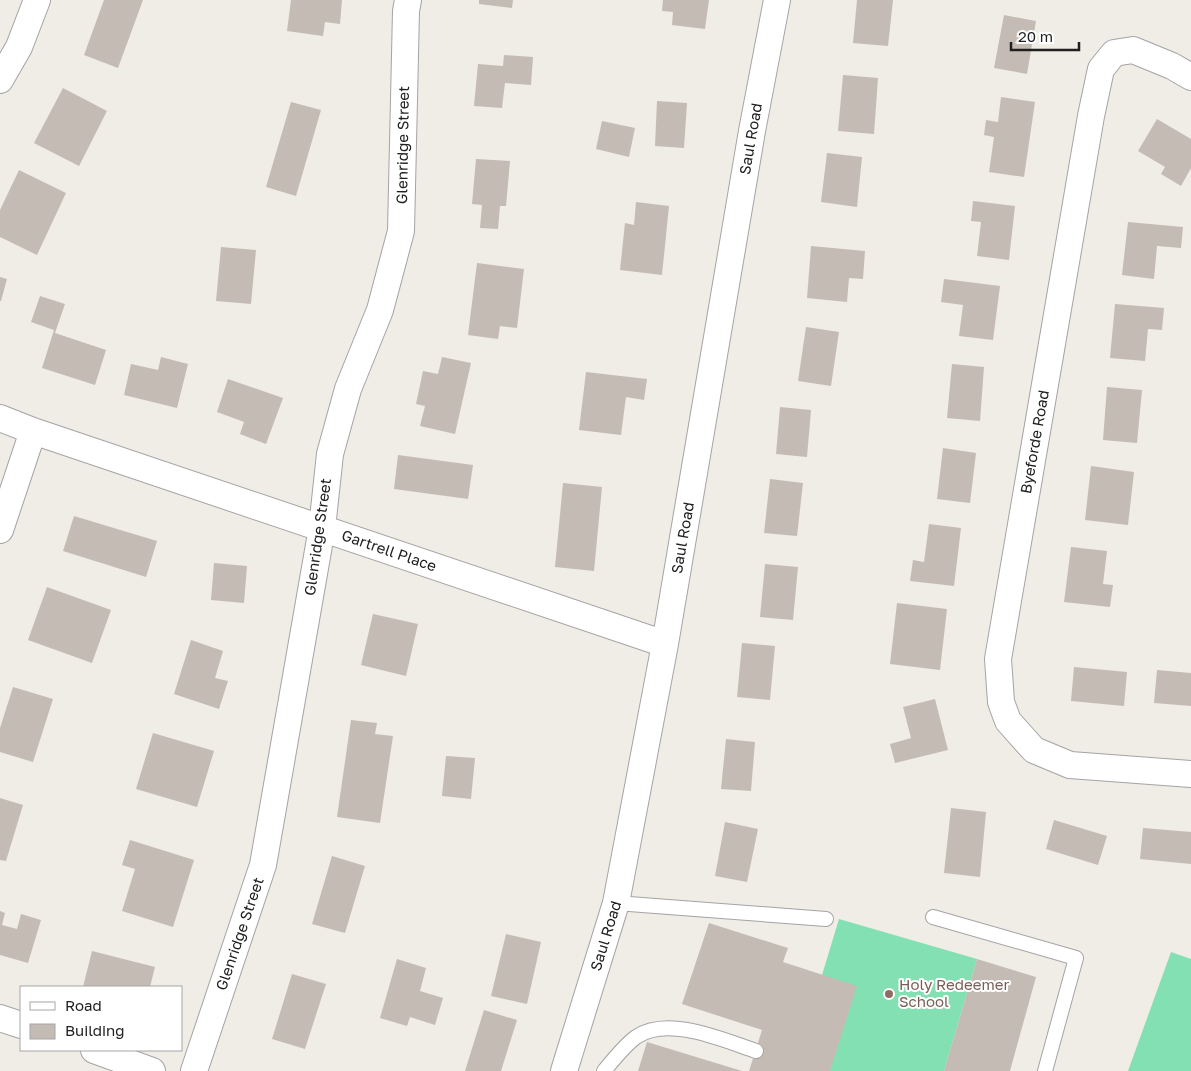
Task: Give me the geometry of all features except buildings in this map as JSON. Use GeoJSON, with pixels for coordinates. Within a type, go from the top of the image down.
{"type":"FeatureCollection","features":[{"type":"Feature","properties":{"kind":"street"},"geometry":{"type":"LineString","coordinates":[[0,80],[19,47],[37,0]]}},
{"type":"Feature","properties":{"kind":"street","name":"Glenridge Street"},"geometry":{"type":"LineString","coordinates":[[194,1071],[263,865],[322,528],[330,454],[348,389],[380,310],[401,231],[406,11],[408,0]]}},
{"type":"Feature","properties":{"kind":"street","name":"Saul Road"},"geometry":{"type":"LineString","coordinates":[[564,1071],[616,903],[665,644],[752,131],[777,0]]}},
{"type":"Feature","properties":{"kind":"street","name":"Byeforde Road"},"geometry":{"type":"LineString","coordinates":[[1191,77],[1172,66],[1132,50],[1114,53],[1101,69],[1089,126],[998,659],[1000,702],[1008,721],[1034,750],[1070,765],[1191,774]]}},
{"type":"Feature","properties":{"kind":"street","name":"Gartrell Place"},"geometry":{"type":"LineString","coordinates":[[0,418],[33,431],[665,644]]}},
{"type":"Feature","properties":{"kind":"street"},"geometry":{"type":"LineString","coordinates":[[0,530],[33,431]]}},
{"type":"Feature","properties":{"kind":"street"},"geometry":{"type":"LineString","coordinates":[[0,1018],[20,1025]]}},
{"type":"Feature","properties":{"kind":"street"},"geometry":{"type":"LineString","coordinates":[[97,1051],[152,1071]]}},
{"type":"Feature","properties":{"kind":"lane"},"geometry":{"type":"LineString","coordinates":[[616,903],[826,919]]}},
{"type":"Feature","properties":{"kind":"lane"},"geometry":{"type":"LineString","coordinates":[[933,917],[1076,958],[1045,1071]]}},
{"type":"Feature","properties":{"kind":"lane"},"geometry":{"type":"LineString","coordinates":[[604,1071],[619,1053],[637,1037],[648,1031],[664,1028],[690,1030],[756,1051]]}},
{"type":"Feature","properties":{"kind":"green space"},"geometry":{"type":"Polygon","coordinates":[[[839,919],[977,959],[944,1071],[830,1071],[822,975],[839,919]]]}},
{"type":"Feature","properties":{"kind":"green space"},"geometry":{"type":"Polygon","coordinates":[[[1171,952],[1191,959],[1191,1071],[1128,1071],[1171,952]]]}},
{"type":"Feature","properties":{"kind":"place","name":"Holy Redeemer School"},"geometry":{"type":"Point","coordinates":[889,994]}}]}
